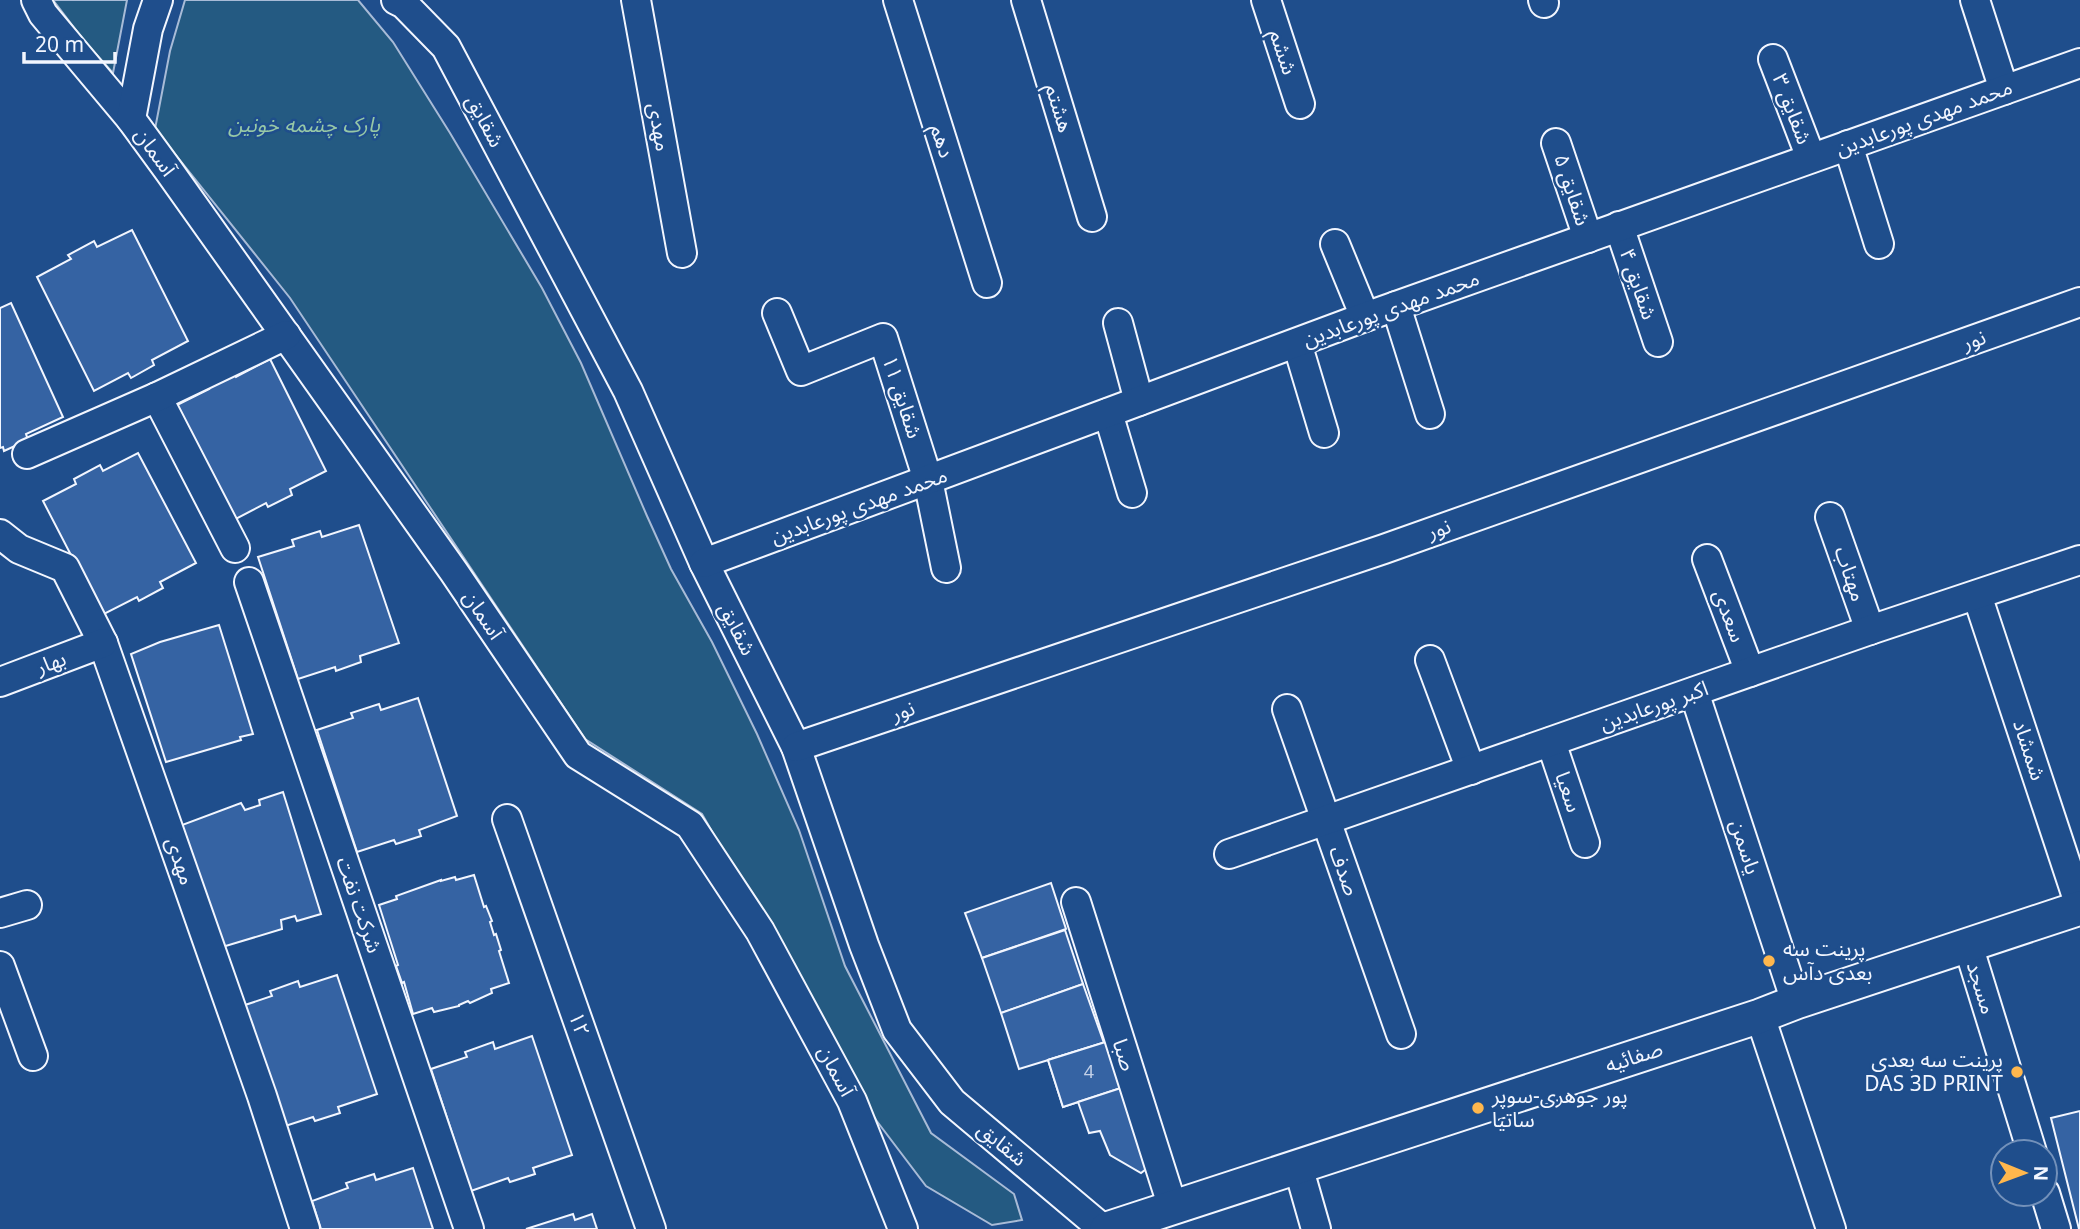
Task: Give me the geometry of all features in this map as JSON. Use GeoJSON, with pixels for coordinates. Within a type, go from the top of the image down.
{"type":"FeatureCollection","features":[{"type":"Feature","properties":{"kind":"street","name":"آسمان"},"geometry":{"type":"LineString","coordinates":[[37,0],[43,14],[131,119],[286,335],[454,572],[578,755],[690,825],[760,931],[852,1101],[903,1229]]}},
{"type":"Feature","properties":{"kind":"street"},"geometry":{"type":"LineString","coordinates":[[131,119],[148,29],[158,0]]}},
{"type":"Feature","properties":{"kind":"street","name":"مهدی"},"geometry":{"type":"LineString","coordinates":[[636,0],[682,253]]}},
{"type":"Feature","properties":{"kind":"street","name":"دهم"},"geometry":{"type":"LineString","coordinates":[[898,0],[987,283]]}},
{"type":"Feature","properties":{"kind":"street","name":"هشتم"},"geometry":{"type":"LineString","coordinates":[[1026,0],[1092,217]]}},
{"type":"Feature","properties":{"kind":"street","name":"ششم"},"geometry":{"type":"LineString","coordinates":[[1266,0],[1300,104]]}},
{"type":"Feature","properties":{"kind":"street"},"geometry":{"type":"LineString","coordinates":[[1975,0],[2004,90]]}},
{"type":"Feature","properties":{"kind":"street","name":"شقایق"},"geometry":{"type":"LineString","coordinates":[[402,1],[446,47],[628,391],[704,563],[796,747],[864,945],[897,1030],[952,1102],[1105,1229]]}},
{"type":"Feature","properties":{"kind":"street","name":"شقایق ۳"},"geometry":{"type":"LineString","coordinates":[[1773,59],[1811,158]]}},
{"type":"Feature","properties":{"kind":"street","name":"محمد مهدی پورعابدین"},"geometry":{"type":"LineString","coordinates":[[704,563],[1365,317],[2080,63]]}},
{"type":"Feature","properties":{"kind":"street","name":"شقایق ۵"},"geometry":{"type":"LineString","coordinates":[[1556,143],[1588,238]]}},
{"type":"Feature","properties":{"kind":"street"},"geometry":{"type":"LineString","coordinates":[[1848,145],[1879,244]]}},
{"type":"Feature","properties":{"kind":"street","name":"شقایق ۴"},"geometry":{"type":"LineString","coordinates":[[1619,226],[1658,342]]}},
{"type":"Feature","properties":{"kind":"street"},"geometry":{"type":"LineString","coordinates":[[1335,244],[1365,317]]}},
{"type":"Feature","properties":{"kind":"street","name":"نور"},"geometry":{"type":"LineString","coordinates":[[796,747],[1384,549],[2080,302]]}},
{"type":"Feature","properties":{"kind":"street"},"geometry":{"type":"LineString","coordinates":[[1396,306],[1430,414]]}},
{"type":"Feature","properties":{"kind":"street","name":"شقایق ۱۱"},"geometry":{"type":"LineString","coordinates":[[777,313],[801,371],[883,338],[928,480]]}},
{"type":"Feature","properties":{"kind":"street"},"geometry":{"type":"LineString","coordinates":[[1118,323],[1139,401]]}},
{"type":"Feature","properties":{"kind":"street"},"geometry":{"type":"LineString","coordinates":[[27,454],[158,397],[286,335]]}},
{"type":"Feature","properties":{"kind":"street"},"geometry":{"type":"LineString","coordinates":[[1297,343],[1324,433]]}},
{"type":"Feature","properties":{"kind":"street"},"geometry":{"type":"LineString","coordinates":[[158,397],[235,548]]}},
{"type":"Feature","properties":{"kind":"street"},"geometry":{"type":"LineString","coordinates":[[1108,413],[1132,493]]}},
{"type":"Feature","properties":{"kind":"street"},"geometry":{"type":"LineString","coordinates":[[928,480],[946,568]]}},
{"type":"Feature","properties":{"kind":"street","name":"مهتاب"},"geometry":{"type":"LineString","coordinates":[[1830,517],[1870,631]]}},
{"type":"Feature","properties":{"kind":"street","name":"مهدی"},"geometry":{"type":"LineString","coordinates":[[0,534],[19,549],[65,568],[103,643],[253,1070],[305,1229]]}},
{"type":"Feature","properties":{"kind":"street","name":"سعدی"},"geometry":{"type":"LineString","coordinates":[[1707,559],[1750,672]]}},
{"type":"Feature","properties":{"kind":"street","name":"اکبر پورعابدین"},"geometry":{"type":"LineString","coordinates":[[1229,854],[2080,560]]}},
{"type":"Feature","properties":{"kind":"street","name":"شرکت نفت"},"geometry":{"type":"LineString","coordinates":[[249,582],[469,1229]]}},
{"type":"Feature","properties":{"kind":"street","name":"شمشاد"},"geometry":{"type":"LineString","coordinates":[[1977,594],[2080,907]]}},
{"type":"Feature","properties":{"kind":"street","name":"بهار"},"geometry":{"type":"LineString","coordinates":[[0,682],[103,643]]}},
{"type":"Feature","properties":{"kind":"street"},"geometry":{"type":"LineString","coordinates":[[1430,660],[1471,770]]}},
{"type":"Feature","properties":{"kind":"street","name":"یاسمن"},"geometry":{"type":"LineString","coordinates":[[1693,692],[1796,1002]]}},
{"type":"Feature","properties":{"kind":"street","name":"صدف"},"geometry":{"type":"LineString","coordinates":[[1287,709],[1401,1034]]}},
{"type":"Feature","properties":{"kind":"street","name":"سعیا"},"geometry":{"type":"LineString","coordinates":[[1551,742],[1585,843]]}},
{"type":"Feature","properties":{"kind":"street","name":"۱۲"},"geometry":{"type":"LineString","coordinates":[[507,819],[651,1229]]}},
{"type":"Feature","properties":{"kind":"street","name":"صبا"},"geometry":{"type":"LineString","coordinates":[[1076,902],[1173,1208]]}},
{"type":"Feature","properties":{"kind":"street"},"geometry":{"type":"LineString","coordinates":[[0,913],[27,905]]}},
{"type":"Feature","properties":{"kind":"street","name":"صفائیه"},"geometry":{"type":"LineString","coordinates":[[1105,1229],[1760,1016],[2080,907]]}},
{"type":"Feature","properties":{"kind":"street","name":"مسجد"},"geometry":{"type":"LineString","coordinates":[[1968,945],[2028,1138]]}},
{"type":"Feature","properties":{"kind":"street"},"geometry":{"type":"LineString","coordinates":[[2,977],[33,1056]]}},
{"type":"Feature","properties":{"kind":"street"},"geometry":{"type":"LineString","coordinates":[[1760,1016],[1831,1229]]}},
{"type":"Feature","properties":{"kind":"street"},"geometry":{"type":"LineString","coordinates":[[1298,1166],[1316,1229]]}},
{"type":"Feature","properties":{"kind":"street"},"geometry":{"type":"LineString","coordinates":[[2050,1208],[2056,1229]]}},
{"type":"Feature","properties":{"kind":"green space"},"geometry":{"type":"Polygon","coordinates":[[[53,0],[127,0],[113,73],[85,42],[53,0]]]}},
{"type":"Feature","properties":{"kind":"green space","name":"پارک چشمه خونین"},"geometry":{"type":"Polygon","coordinates":[[[185,0],[358,0],[393,42],[542,288],[581,363],[671,569],[712,642],[757,734],[799,830],[845,966],[931,1133],[1014,1194],[1022,1220],[992,1225],[926,1186],[876,1120],[702,814],[585,739],[290,298],[155,129],[170,51],[185,0]]]}},
{"type":"Feature","properties":{"kind":"building"},"geometry":{"type":"Polygon","coordinates":[[[132,230],[188,341],[152,360],[154,365],[131,378],[128,373],[94,391],[37,277],[71,259],[68,255],[94,241],[97,247],[132,230]]]}},
{"type":"Feature","properties":{"kind":"building"},"geometry":{"type":"Polygon","coordinates":[[[11,303],[63,417],[26,434],[28,440],[4,451],[3,447],[0,448],[0,308],[11,303]]]}},
{"type":"Feature","properties":{"kind":"building"},"geometry":{"type":"Polygon","coordinates":[[[270,359],[326,471],[290,489],[292,495],[268,507],[266,503],[232,521],[175,406],[209,389],[206,384],[233,371],[236,377],[270,359]]]}},
{"type":"Feature","properties":{"kind":"building"},"geometry":{"type":"Polygon","coordinates":[[[138,453],[196,563],[160,582],[163,588],[139,601],[137,597],[102,615],[43,501],[76,484],[74,479],[100,465],[103,471],[138,453]]]}},
{"type":"Feature","properties":{"kind":"building"},"geometry":{"type":"Polygon","coordinates":[[[359,525],[399,643],[360,656],[361,662],[336,671],[335,667],[298,679],[258,557],[294,546],[292,540],[320,531],[322,537],[359,525]]]}},
{"type":"Feature","properties":{"kind":"building"},"geometry":{"type":"Polygon","coordinates":[[[219,625],[253,734],[166,762],[131,654],[160,642],[219,625]]]}},
{"type":"Feature","properties":{"kind":"building"},"geometry":{"type":"Polygon","coordinates":[[[418,698],[457,816],[419,830],[421,836],[396,844],[394,840],[357,852],[317,730],[353,718],[351,713],[379,704],[381,710],[418,698]]]}},
{"type":"Feature","properties":{"kind":"building"},"geometry":{"type":"Polygon","coordinates":[[[283,792],[321,914],[297,921],[295,916],[281,920],[282,929],[219,948],[210,908],[182,825],[241,803],[245,810],[260,805],[259,800],[283,792]]]}},
{"type":"Feature","properties":{"kind":"building"},"geometry":{"type":"Polygon","coordinates":[[[474,875],[484,907],[486,906],[492,921],[490,922],[501,950],[499,951],[509,983],[491,989],[492,993],[470,1003],[468,1001],[434,1012],[432,1008],[413,1014],[379,905],[441,880],[455,877],[456,880],[474,875]]]}},
{"type":"Feature","properties":{"kind":"building"},"geometry":{"type":"Polygon","coordinates":[[[1051,883],[1066,929],[982,958],[965,913],[1051,883]]]}},
{"type":"Feature","properties":{"kind":"building"},"geometry":{"type":"Polygon","coordinates":[[[1065,930],[1083,984],[1001,1013],[982,958],[1065,930]]]}},
{"type":"Feature","properties":{"kind":"building"},"geometry":{"type":"Polygon","coordinates":[[[337,975],[377,1094],[338,1107],[340,1113],[315,1121],[313,1117],[276,1129],[236,1008],[272,996],[270,991],[298,981],[300,987],[337,975]]]}},
{"type":"Feature","properties":{"kind":"building"},"geometry":{"type":"Polygon","coordinates":[[[1083,984],[1104,1043],[1019,1069],[1001,1013],[1083,984]]]}},
{"type":"Feature","properties":{"kind":"building"},"geometry":{"type":"Polygon","coordinates":[[[532,1036],[572,1155],[533,1168],[535,1174],[510,1182],[508,1178],[471,1191],[431,1069],[467,1057],[465,1052],[493,1042],[495,1049],[532,1036]]]}},
{"type":"Feature","properties":{"kind":"building"},"geometry":{"type":"Polygon","coordinates":[[[1115,1039],[1130,1085],[1063,1107],[1048,1060],[1115,1039]]]}},
{"type":"Feature","properties":{"kind":"building"},"geometry":{"type":"Polygon","coordinates":[[[1115,1039],[1130,1085],[1063,1107],[1048,1060],[1115,1039]]]}},
{"type":"Feature","properties":{"kind":"building"},"geometry":{"type":"Polygon","coordinates":[[[1130,1085],[1150,1166],[1141,1173],[1110,1155],[1100,1131],[1089,1133],[1078,1102],[1130,1085]]]}},
{"type":"Feature","properties":{"kind":"building"},"geometry":{"type":"Polygon","coordinates":[[[2080,1111],[2080,1229],[2059,1150],[2059,1138],[2056,1138],[2051,1118],[2080,1111]]]}},
{"type":"Feature","properties":{"kind":"building"},"geometry":{"type":"Polygon","coordinates":[[[413,1168],[433,1229],[321,1229],[312,1201],[348,1188],[346,1183],[374,1174],[376,1180],[413,1168]]]}},
{"type":"Feature","properties":{"kind":"building"},"geometry":{"type":"Polygon","coordinates":[[[573,1214],[575,1220],[592,1214],[597,1229],[526,1229],[573,1214]]]}},
{"type":"Feature","properties":{"kind":"place","name":"پرینت سه بعدی دآس"},"geometry":{"type":"Point","coordinates":[1769,961]}},
{"type":"Feature","properties":{"kind":"place","name":"پرینت سه بعدی DAS 3D PRINT"},"geometry":{"type":"Point","coordinates":[2017,1072]}},
{"type":"Feature","properties":{"kind":"place","name":"پور جوهری-سوپر ساتیا"},"geometry":{"type":"Point","coordinates":[1478,1108]}}]}
